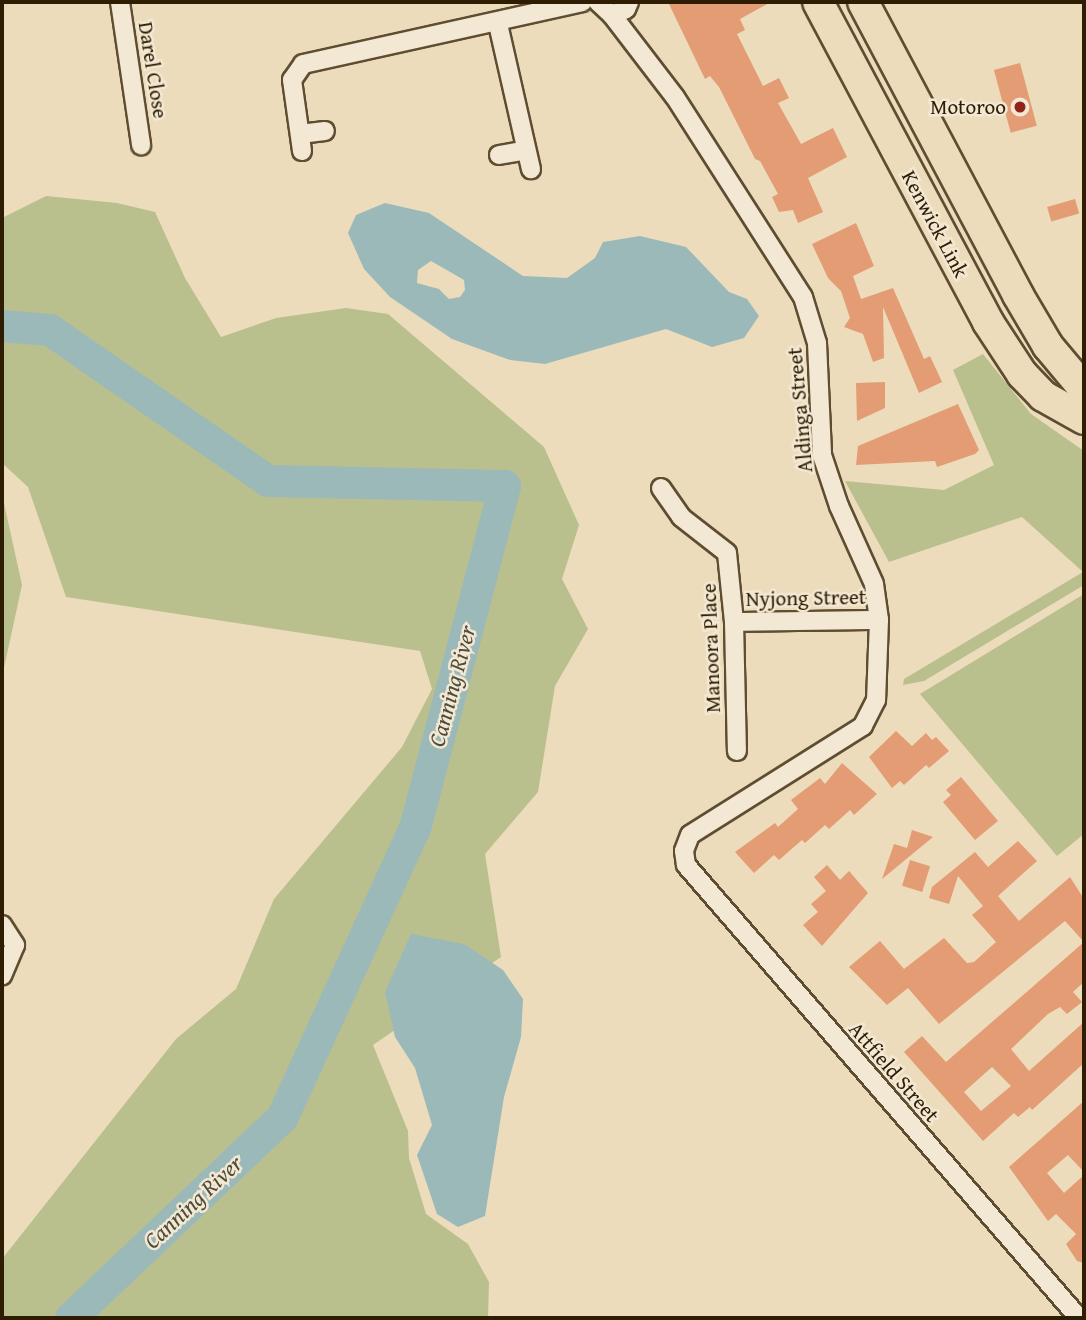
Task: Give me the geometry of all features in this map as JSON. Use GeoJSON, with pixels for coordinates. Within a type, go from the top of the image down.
{"type":"FeatureCollection","features":[{"type":"Feature","properties":{"kind":"highway","name":"Kenwick Link"},"geometry":{"type":"LineString","coordinates":[[818,2],[982,312],[1022,374],[1043,396],[1084,419]]}},
{"type":"Feature","properties":{"kind":"highway","name":"Kenwick Link"},"geometry":{"type":"LineString","coordinates":[[863,2],[1018,295],[1078,380]]}},
{"type":"Feature","properties":{"kind":"highway"},"geometry":{"type":"LineString","coordinates":[[1043,396],[1084,427]]}},
{"type":"Feature","properties":{"kind":"street","name":"Darel Close"},"geometry":{"type":"LineString","coordinates":[[120,2],[141,145]]}},
{"type":"Feature","properties":{"kind":"street"},"geometry":{"type":"LineString","coordinates":[[325,131],[301,143],[292,80],[303,64],[499,24],[577,4],[613,7]]}},
{"type":"Feature","properties":{"kind":"street","name":"Aldinga Street"},"geometry":{"type":"LineString","coordinates":[[613,7],[629,37],[675,97],[803,297],[817,343],[822,455],[839,506],[874,584],[879,620],[876,700],[863,726],[701,827],[690,835],[684,851]]}},
{"type":"Feature","properties":{"kind":"street"},"geometry":{"type":"LineString","coordinates":[[499,24],[531,169]]}},
{"type":"Feature","properties":{"kind":"street"},"geometry":{"type":"LineString","coordinates":[[499,155],[526,150]]}},
{"type":"Feature","properties":{"kind":"street","name":"Manoora Place"},"geometry":{"type":"LineString","coordinates":[[661,488],[681,517],[727,553],[734,622],[737,751]]}},
{"type":"Feature","properties":{"kind":"street","name":"Nyjong Street"},"geometry":{"type":"LineString","coordinates":[[734,622],[879,620]]}},
{"type":"Feature","properties":{"kind":"street","name":"Attfield Street"},"geometry":{"type":"LineString","coordinates":[[684,851],[686,865],[695,880],[1079,1318]]}},
{"type":"Feature","properties":{"kind":"street"},"geometry":{"type":"LineString","coordinates":[[2,925],[15,945],[2,975]]}},
{"type":"Feature","properties":{"kind":"green space"},"geometry":{"type":"Polygon","coordinates":[[[46,196],[117,203],[155,212],[185,278],[221,337],[276,318],[346,308],[388,314],[544,447],[579,525],[562,579],[588,629],[555,686],[538,792],[485,854],[501,957],[373,1045],[408,1131],[409,1158],[426,1214],[468,1244],[489,1282],[488,1318],[2,1318],[2,1259],[176,1039],[236,989],[274,899],[402,747],[432,689],[420,651],[66,597],[28,487],[2,463],[2,218],[46,196]]]}},
{"type":"Feature","properties":{"kind":"green space"},"geometry":{"type":"Polygon","coordinates":[[[983,354],[1031,414],[1084,451],[1084,585],[924,681],[903,685],[904,679],[1083,572],[1022,517],[889,562],[845,481],[944,490],[994,465],[953,370],[983,354]]]}},
{"type":"Feature","properties":{"kind":"green space"},"geometry":{"type":"Polygon","coordinates":[[[2,494],[22,585],[2,677],[2,494]]]}},
{"type":"Feature","properties":{"kind":"green space"},"geometry":{"type":"Polygon","coordinates":[[[1084,594],[1084,834],[1057,856],[920,694],[1084,594]]]}},
{"type":"Feature","properties":{"kind":"water"},"geometry":{"type":"Polygon","coordinates":[[[385,203],[429,213],[523,276],[567,278],[595,258],[603,242],[640,236],[686,247],[729,292],[747,299],[759,316],[744,338],[712,347],[666,329],[545,364],[510,360],[452,339],[390,297],[364,269],[348,233],[356,215],[385,203]],[[431,261],[418,270],[417,283],[439,289],[449,299],[460,297],[465,290],[464,280],[431,261]]]}},
{"type":"Feature","properties":{"kind":"water"},"geometry":{"type":"Polygon","coordinates":[[[411,934],[464,944],[503,970],[523,999],[521,1037],[504,1097],[485,1216],[458,1227],[437,1214],[417,1155],[432,1125],[415,1068],[395,1037],[385,992],[411,934]]]}},
{"type":"Feature","properties":{"kind":"building"},"geometry":{"type":"Polygon","coordinates":[[[668,2],[771,2],[740,19],[745,30],[737,34],[763,86],[779,78],[789,98],[778,103],[801,144],[833,128],[847,157],[808,178],[823,212],[798,223],[793,210],[779,212],[772,197],[778,194],[760,161],[755,159],[719,87],[710,76],[705,79],[668,2]]]}},
{"type":"Feature","properties":{"kind":"building"},"geometry":{"type":"Polygon","coordinates":[[[1020,63],[1037,126],[1011,133],[994,70],[1020,63]]]}},
{"type":"Feature","properties":{"kind":"building"},"geometry":{"type":"Polygon","coordinates":[[[1075,199],[1079,213],[1051,221],[1047,207],[1075,199]]]}},
{"type":"Feature","properties":{"kind":"building"},"geometry":{"type":"Polygon","coordinates":[[[856,223],[874,266],[853,276],[861,299],[893,288],[924,359],[930,356],[942,382],[919,393],[883,307],[884,358],[873,362],[863,334],[844,327],[850,318],[841,291],[828,278],[812,244],[856,223]]]}},
{"type":"Feature","properties":{"kind":"building"},"geometry":{"type":"Polygon","coordinates":[[[885,382],[885,408],[857,421],[856,383],[885,382]]]}},
{"type":"Feature","properties":{"kind":"building"},"geometry":{"type":"Polygon","coordinates":[[[958,404],[979,450],[975,454],[937,467],[935,461],[856,465],[858,446],[958,404]]]}},
{"type":"Feature","properties":{"kind":"building"},"geometry":{"type":"Polygon","coordinates":[[[896,731],[912,746],[926,733],[932,740],[936,737],[949,751],[929,768],[926,765],[904,785],[900,781],[892,788],[869,757],[896,731]]]}},
{"type":"Feature","properties":{"kind":"building"},"geometry":{"type":"Polygon","coordinates":[[[842,763],[877,794],[854,815],[850,810],[829,829],[825,825],[805,843],[802,840],[779,860],[774,855],[754,873],[735,852],[775,823],[778,827],[798,809],[791,800],[820,778],[825,784],[842,763]]]}},
{"type":"Feature","properties":{"kind":"building"},"geometry":{"type":"Polygon","coordinates":[[[961,777],[998,821],[975,840],[943,802],[951,795],[946,790],[961,777]]]}},
{"type":"Feature","properties":{"kind":"building"},"geometry":{"type":"Polygon","coordinates":[[[912,830],[933,837],[882,879],[894,844],[907,848],[912,830]]]}},
{"type":"Feature","properties":{"kind":"building"},"geometry":{"type":"Polygon","coordinates":[[[1018,841],[1037,861],[998,896],[1019,921],[1070,877],[1084,899],[1084,942],[1065,921],[939,1024],[908,988],[887,1005],[849,967],[880,941],[904,969],[944,938],[967,963],[974,962],[996,942],[972,915],[983,906],[958,876],[949,904],[929,898],[932,887],[975,852],[988,867],[1018,841]]]}},
{"type":"Feature","properties":{"kind":"building"},"geometry":{"type":"Polygon","coordinates":[[[910,860],[930,866],[922,892],[902,886],[910,860]]]}},
{"type":"Feature","properties":{"kind":"building"},"geometry":{"type":"Polygon","coordinates":[[[827,865],[840,880],[849,871],[868,893],[822,946],[803,925],[818,912],[811,904],[826,891],[814,877],[827,865]]]}},
{"type":"Feature","properties":{"kind":"building"},"geometry":{"type":"Polygon","coordinates":[[[1084,942],[1084,982],[1073,992],[1082,1002],[1067,1014],[1060,1007],[1048,1014],[1011,1049],[1029,1071],[1084,1022],[1084,1063],[1032,1110],[1030,1107],[1018,1117],[1014,1113],[983,1141],[904,1052],[922,1036],[946,1062],[1084,942]],[[992,1067],[964,1092],[981,1111],[1011,1086],[992,1067]]]}},
{"type":"Feature","properties":{"kind":"building"},"geometry":{"type":"Polygon","coordinates":[[[1084,1101],[1084,1172],[1068,1155],[1047,1173],[1064,1193],[1084,1175],[1084,1263],[1077,1261],[1066,1244],[1076,1234],[1056,1214],[1048,1221],[1009,1167],[1084,1101]]]}},
{"type":"Feature","properties":{"kind":"waterway","name":"Canning River"},"geometry":{"type":"LineString","coordinates":[[2,326],[50,330],[268,481],[505,486],[415,828],[282,1118],[71,1318]]}},
{"type":"Feature","properties":{"kind":"place","name":"Motoroo"},"geometry":{"type":"Point","coordinates":[1020,107]}}]}
